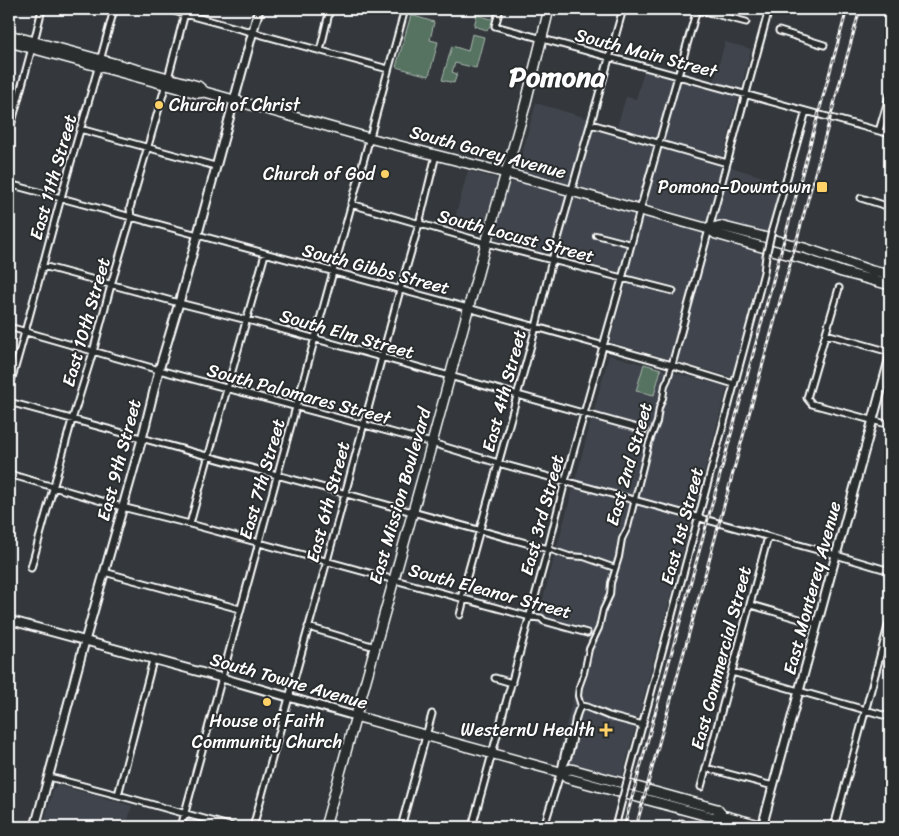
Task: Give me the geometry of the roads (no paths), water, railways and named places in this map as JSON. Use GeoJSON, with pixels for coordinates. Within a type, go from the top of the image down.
{"type":"FeatureCollection","features":[{"type":"Feature","properties":{"kind":"main road","name":"East Mission Boulevard"},"geometry":{"type":"LineString","coordinates":[[325,827],[525,106],[549,9]]}},
{"type":"Feature","properties":{"kind":"main road","name":"South Garey Avenue"},"geometry":{"type":"LineString","coordinates":[[9,34],[33,45]]}},
{"type":"Feature","properties":{"kind":"main road","name":"South Garey Avenue"},"geometry":{"type":"LineString","coordinates":[[9,42],[33,45],[167,81],[197,93],[205,92],[709,229],[720,226],[763,237],[890,275]]}},
{"type":"Feature","properties":{"kind":"main road"},"geometry":{"type":"LineString","coordinates":[[709,229],[716,234],[890,285]]}},
{"type":"Feature","properties":{"kind":"main road","name":"South Towne Avenue"},"geometry":{"type":"LineString","coordinates":[[355,716],[560,772]]}},
{"type":"Feature","properties":{"kind":"main road"},"geometry":{"type":"LineString","coordinates":[[560,772],[570,769],[717,809],[722,815],[764,827]]}},
{"type":"Feature","properties":{"kind":"main road"},"geometry":{"type":"LineString","coordinates":[[560,772],[567,778],[679,809],[715,818],[722,815]]}},
{"type":"Feature","properties":{"kind":"street"},"geometry":{"type":"LineString","coordinates":[[9,133],[42,9]]}},
{"type":"Feature","properties":{"kind":"street","name":"East 11th Street"},"geometry":{"type":"LineString","coordinates":[[9,388],[114,9]]}},
{"type":"Feature","properties":{"kind":"street"},"geometry":{"type":"LineString","coordinates":[[166,9],[185,11],[252,32],[388,69]]}},
{"type":"Feature","properties":{"kind":"street","name":"East 9th Street"},"geometry":{"type":"LineString","coordinates":[[35,827],[259,9]]}},
{"type":"Feature","properties":{"kind":"street"},"geometry":{"type":"LineString","coordinates":[[320,51],[330,9]]}},
{"type":"Feature","properties":{"kind":"street","name":"East 7th Street"},"geometry":{"type":"LineString","coordinates":[[181,827],[405,9]]}},
{"type":"Feature","properties":{"kind":"street","name":"South Main Street"},"geometry":{"type":"LineString","coordinates":[[500,9],[496,26],[890,134]]}},
{"type":"Feature","properties":{"kind":"street","name":"East 4th Street"},"geometry":{"type":"LineString","coordinates":[[460,615],[462,599],[479,530],[622,9]]}},
{"type":"Feature","properties":{"kind":"street"},"geometry":{"type":"LineString","coordinates":[[697,9],[746,22]]}},
{"type":"Feature","properties":{"kind":"street","name":"East 3rd Street"},"geometry":{"type":"LineString","coordinates":[[472,827],[565,481],[697,9]]}},
{"type":"Feature","properties":{"kind":"street","name":"East 2nd Street"},"geometry":{"type":"LineString","coordinates":[[581,706],[578,696],[579,687],[589,649],[599,628],[603,610],[610,595],[622,539],[628,527],[657,422],[665,385],[769,9]]}},
{"type":"Feature","properties":{"kind":"street","name":"East 10th Street"},"geometry":{"type":"LineString","coordinates":[[31,568],[131,218],[130,208],[185,11]]}},
{"type":"Feature","properties":{"kind":"street"},"geometry":{"type":"LineString","coordinates":[[779,31],[824,45]]}},
{"type":"Feature","properties":{"kind":"street"},"geometry":{"type":"LineString","coordinates":[[880,131],[890,94]]}},
{"type":"Feature","properties":{"kind":"street","name":"East 1st Street"},"geometry":{"type":"LineString","coordinates":[[615,827],[764,272],[772,230],[806,111]]}},
{"type":"Feature","properties":{"kind":"street"},"geometry":{"type":"LineString","coordinates":[[591,124],[727,163]]}},
{"type":"Feature","properties":{"kind":"street"},"geometry":{"type":"LineString","coordinates":[[80,130],[215,166]]}},
{"type":"Feature","properties":{"kind":"street","name":"East 6th Street"},"geometry":{"type":"LineString","coordinates":[[253,827],[419,224],[436,155]]}},
{"type":"Feature","properties":{"kind":"street","name":"South Gibbs Street"},"geometry":{"type":"LineString","coordinates":[[9,184],[468,308],[734,384]]}},
{"type":"Feature","properties":{"kind":"street"},"geometry":{"type":"LineString","coordinates":[[861,198],[890,206]]}},
{"type":"Feature","properties":{"kind":"street","name":"South Locust Street"},"geometry":{"type":"LineString","coordinates":[[352,204],[486,243],[673,292]]}},
{"type":"Feature","properties":{"kind":"street"},"geometry":{"type":"LineString","coordinates":[[596,235],[631,244]]}},
{"type":"Feature","properties":{"kind":"street"},"geometry":{"type":"LineString","coordinates":[[190,524],[265,254]]}},
{"type":"Feature","properties":{"kind":"street","name":"South Elm Street"},"geometry":{"type":"LineString","coordinates":[[43,266],[247,320],[644,430]]}},
{"type":"Feature","properties":{"kind":"street"},"geometry":{"type":"LineString","coordinates":[[839,288],[807,398],[812,404],[890,425]]}},
{"type":"Feature","properties":{"kind":"street","name":"South Palomares Street"},"geometry":{"type":"LineString","coordinates":[[9,327],[93,352],[432,443],[890,571]]}},
{"type":"Feature","properties":{"kind":"street"},"geometry":{"type":"LineString","coordinates":[[826,334],[890,352]]}},
{"type":"Feature","properties":{"kind":"street","name":"East Monterey Avenue"},"geometry":{"type":"LineString","coordinates":[[764,827],[773,786],[890,357]]}},
{"type":"Feature","properties":{"kind":"street"},"geometry":{"type":"LineString","coordinates":[[9,402],[569,556],[584,557],[615,568]]}},
{"type":"Feature","properties":{"kind":"street","name":"South Eleanor Street"},"geometry":{"type":"LineString","coordinates":[[9,474],[530,616],[540,622],[544,621],[587,633]]}},
{"type":"Feature","properties":{"kind":"street","name":"East Commercial Street"},"geometry":{"type":"LineString","coordinates":[[701,788],[768,537]]}},
{"type":"Feature","properties":{"kind":"street"},"geometry":{"type":"LineString","coordinates":[[104,572],[240,609]]}},
{"type":"Feature","properties":{"kind":"street"},"geometry":{"type":"LineString","coordinates":[[751,605],[817,624]]}},
{"type":"Feature","properties":{"kind":"street"},"geometry":{"type":"LineString","coordinates":[[834,827],[890,619]]}},
{"type":"Feature","properties":{"kind":"street","name":"South Towne Avenue"},"geometry":{"type":"LineString","coordinates":[[9,620],[355,716]]}},
{"type":"Feature","properties":{"kind":"street"},"geometry":{"type":"LineString","coordinates":[[308,627],[375,647]]}},
{"type":"Feature","properties":{"kind":"street"},"geometry":{"type":"LineString","coordinates":[[118,795],[153,660]]}},
{"type":"Feature","properties":{"kind":"street"},"geometry":{"type":"LineString","coordinates":[[732,672],[890,717]]}},
{"type":"Feature","properties":{"kind":"street"},"geometry":{"type":"LineString","coordinates":[[495,678],[512,683]]}},
{"type":"Feature","properties":{"kind":"street"},"geometry":{"type":"LineString","coordinates":[[544,827],[562,759],[578,709],[581,706],[587,707],[609,716],[643,725]]}},
{"type":"Feature","properties":{"kind":"street"},"geometry":{"type":"LineString","coordinates":[[401,827],[432,714]]}},
{"type":"Feature","properties":{"kind":"street"},"geometry":{"type":"LineString","coordinates":[[706,768],[773,786]]}},
{"type":"Feature","properties":{"kind":"street"},"geometry":{"type":"LineString","coordinates":[[49,777],[233,827]]}},
{"type":"Feature","properties":{"kind":"railway"},"geometry":{"type":"LineString","coordinates":[[624,827],[847,9]]}},
{"type":"Feature","properties":{"kind":"railway"},"geometry":{"type":"LineString","coordinates":[[636,827],[860,9]]}},
{"type":"Feature","properties":{"kind":"place","name":"Church of Christ"},"geometry":{"type":"Point","coordinates":[159,105]}},
{"type":"Feature","properties":{"kind":"place","name":"Church of God"},"geometry":{"type":"Point","coordinates":[385,174]}},
{"type":"Feature","properties":{"kind":"place","name":"Pomona–Downtown"},"geometry":{"type":"Point","coordinates":[822,187]}},
{"type":"Feature","properties":{"kind":"place","name":"House of Faith Community Church"},"geometry":{"type":"Point","coordinates":[267,702]}},
{"type":"Feature","properties":{"kind":"place","name":"WesternU Health"},"geometry":{"type":"Point","coordinates":[606,730]}},
{"type":"Feature","properties":{"kind":"district","name":"Pomona"},"geometry":{"type":"Point","coordinates":[557,76]}}]}
